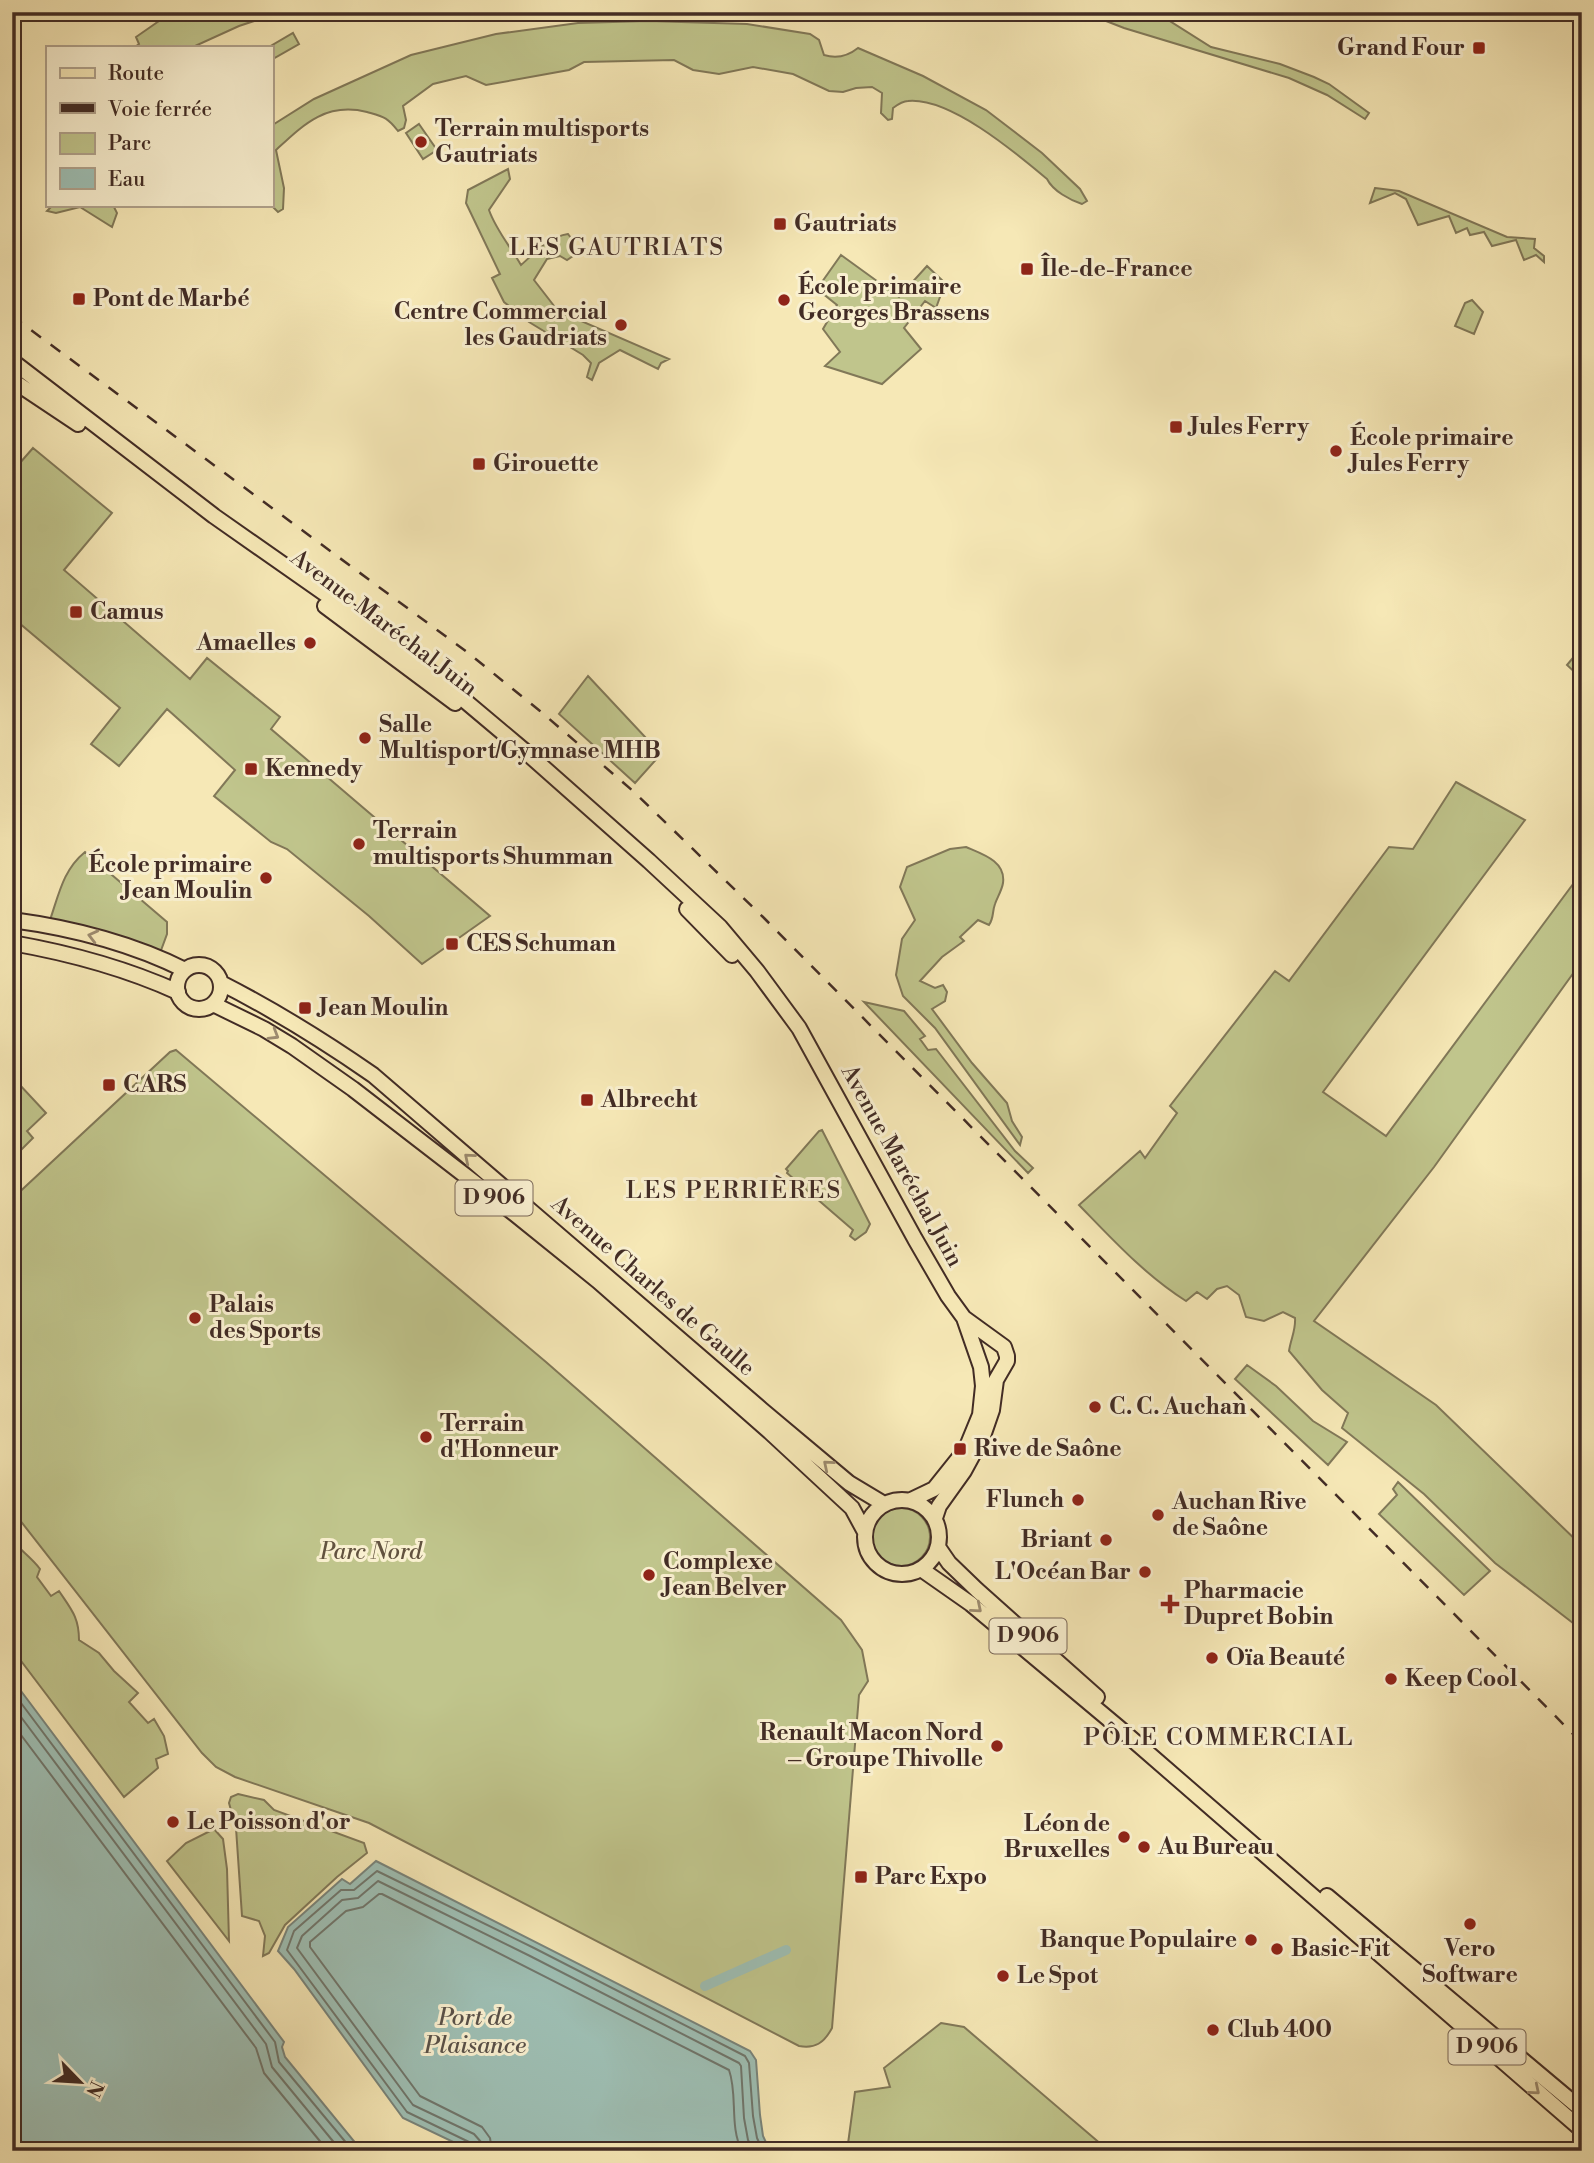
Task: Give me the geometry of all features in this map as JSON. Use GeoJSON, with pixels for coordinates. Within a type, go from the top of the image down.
{"type":"FeatureCollection","features":[{"type":"Feature","properties":{"kind":"main road","name":"Avenue Maréchal Juin"},"geometry":{"type":"LineString","coordinates":[[12,361],[268,555],[386,635],[587,805],[720,927],[776,996],[799,1028],[801,1036]]}},
{"type":"Feature","properties":{"kind":"main road"},"geometry":{"type":"LineString","coordinates":[[29,373],[34,395]]}},
{"type":"Feature","properties":{"kind":"main road","name":"Avenue Maréchal Juin"},"geometry":{"type":"LineString","coordinates":[[12,380],[78,423],[470,715],[641,863],[725,947],[801,1036],[948,1296],[964,1318],[995,1342]]}},
{"type":"Feature","properties":{"kind":"main road","name":"Avenue Maréchal Juin"},"geometry":{"type":"LineString","coordinates":[[34,395],[52,401],[91,423]]}},
{"type":"Feature","properties":{"kind":"main road"},"geometry":{"type":"LineString","coordinates":[[12,920],[62,928],[108,940],[163,959],[185,970]]}},
{"type":"Feature","properties":{"kind":"main road"},"geometry":{"type":"LineString","coordinates":[[12,943],[90,960],[154,981],[178,992]]}},
{"type":"Feature","properties":{"kind":"main road"},"geometry":{"type":"LineString","coordinates":[[192,966],[207,966],[217,974],[221,984],[220,993],[213,1004],[202,1009],[184,1003],[178,992],[178,980],[185,970],[192,966]]}},
{"type":"Feature","properties":{"kind":"main road","name":"Avenue Charles de Gaulle"},"geometry":{"type":"LineString","coordinates":[[221,984],[274,1011],[373,1075],[800,1443],[849,1483],[884,1504]]}},
{"type":"Feature","properties":{"kind":"main road","name":"Avenue Charles de Gaulle"},"geometry":{"type":"LineString","coordinates":[[213,1004],[292,1046],[353,1089],[515,1214],[647,1324],[808,1467],[852,1508],[865,1532]]}},
{"type":"Feature","properties":{"kind":"main road","name":"Avenue Maréchal Juin"},"geometry":{"type":"LineString","coordinates":[[911,1500],[934,1489],[966,1449],[980,1415],[983,1387],[979,1361],[964,1318]]}},
{"type":"Feature","properties":{"kind":"main road"},"geometry":{"type":"LineString","coordinates":[[935,1518],[939,1506],[964,1471],[984,1436],[992,1410],[996,1380],[1007,1361],[1004,1347],[995,1342],[981,1346],[979,1361],[989,1371],[1002,1368]]}},
{"type":"Feature","properties":{"kind":"main road"},"geometry":{"type":"LineString","coordinates":[[901,1499],[911,1500],[925,1506],[935,1518],[940,1532],[938,1547],[929,1564],[921,1569],[903,1574],[888,1571],[880,1567],[868,1552],[865,1532],[869,1519],[884,1504],[901,1499]]}},
{"type":"Feature","properties":{"kind":"main road","name":"D 906"},"geometry":{"type":"LineString","coordinates":[[938,1547],[949,1563],[998,1610],[1395,1960],[1582,2130]]}},
{"type":"Feature","properties":{"kind":"main road","name":"D 906"},"geometry":{"type":"LineString","coordinates":[[921,1569],[954,1590],[1395,1960],[1582,2110]]}},
{"type":"Feature","properties":{"kind":"green space"},"geometry":{"type":"Polygon","coordinates":[[[172,12],[281,12],[239,26],[195,46],[136,46],[139,44],[136,37],[172,12]]]}},
{"type":"Feature","properties":{"kind":"green space"},"geometry":{"type":"Polygon","coordinates":[[[1083,12],[1144,12],[1168,20],[1211,47],[1280,64],[1314,77],[1329,84],[1369,113],[1365,119],[1327,95],[1289,78],[1124,28],[1083,12]]]}},
{"type":"Feature","properties":{"kind":"green space"},"geometry":{"type":"Polygon","coordinates":[[[648,21],[747,24],[810,34],[819,40],[824,55],[833,57],[842,56],[858,48],[923,76],[986,110],[1042,153],[1080,189],[1087,201],[1082,204],[1062,195],[1047,179],[1000,142],[943,108],[925,102],[906,101],[893,108],[892,119],[888,120],[881,113],[882,93],[872,87],[843,92],[829,91],[793,74],[753,67],[719,74],[693,70],[674,60],[584,62],[569,70],[486,85],[466,76],[433,84],[403,106],[406,120],[404,128],[398,131],[385,118],[367,112],[339,110],[328,113],[306,124],[276,150],[284,188],[283,209],[278,212],[272,206],[273,125],[314,99],[411,55],[496,34],[578,23],[648,21]]]}},
{"type":"Feature","properties":{"kind":"green space"},"geometry":{"type":"Polygon","coordinates":[[[293,33],[299,44],[273,59],[273,46],[271,46],[293,33]]]}},
{"type":"Feature","properties":{"kind":"green space","name":"Terrain multisports Gautriats"},"geometry":{"type":"Polygon","coordinates":[[[419,124],[437,150],[423,159],[406,133],[419,124]]]}},
{"type":"Feature","properties":{"kind":"green space"},"geometry":{"type":"Polygon","coordinates":[[[508,169],[510,179],[489,210],[521,265],[548,242],[568,234],[574,242],[573,256],[567,260],[560,256],[547,259],[534,280],[558,311],[669,359],[661,363],[658,369],[620,350],[599,363],[592,380],[587,377],[591,363],[583,355],[529,322],[504,302],[492,278],[500,274],[466,203],[468,190],[508,169]]]}},
{"type":"Feature","properties":{"kind":"green space"},"geometry":{"type":"Polygon","coordinates":[[[1375,188],[1399,191],[1507,237],[1535,239],[1534,248],[1544,256],[1544,262],[1536,255],[1524,260],[1516,240],[1492,246],[1484,232],[1470,235],[1467,228],[1456,233],[1449,216],[1418,225],[1406,199],[1395,193],[1370,203],[1375,188]]]}},
{"type":"Feature","properties":{"kind":"green space"},"geometry":{"type":"Polygon","coordinates":[[[52,206],[114,206],[117,213],[112,227],[80,207],[56,213],[47,211],[52,206]]]}},
{"type":"Feature","properties":{"kind":"green space"},"geometry":{"type":"Polygon","coordinates":[[[841,255],[899,297],[927,266],[945,283],[936,308],[925,301],[904,328],[921,349],[882,384],[825,366],[840,352],[823,329],[837,305],[817,289],[841,255]]]}},
{"type":"Feature","properties":{"kind":"green space"},"geometry":{"type":"Polygon","coordinates":[[[1472,300],[1483,312],[1474,334],[1455,326],[1465,303],[1472,300]]]}},
{"type":"Feature","properties":{"kind":"green space"},"geometry":{"type":"Polygon","coordinates":[[[33,448],[112,513],[64,570],[190,679],[207,658],[280,717],[271,729],[490,916],[422,964],[369,916],[287,849],[271,842],[214,796],[235,770],[167,709],[119,766],[91,744],[120,708],[12,617],[12,472],[33,448]]]}},
{"type":"Feature","properties":{"kind":"green space"},"geometry":{"type":"Polygon","coordinates":[[[1582,647],[1582,679],[1567,665],[1582,647]]]}},
{"type":"Feature","properties":{"kind":"green space"},"geometry":{"type":"Polygon","coordinates":[[[588,676],[661,754],[635,783],[559,714],[588,676]]]}},
{"type":"Feature","properties":{"kind":"green space"},"geometry":{"type":"Polygon","coordinates":[[[1456,782],[1525,820],[1323,1092],[1386,1136],[1582,872],[1582,961],[1434,1167],[1314,1321],[1436,1405],[1582,1546],[1582,1630],[1495,1563],[1424,1494],[1342,1428],[1348,1413],[1322,1390],[1289,1351],[1295,1318],[1283,1312],[1264,1321],[1246,1317],[1239,1295],[1227,1286],[1217,1289],[1207,1299],[1197,1292],[1186,1301],[1143,1268],[1079,1205],[1140,1151],[1145,1158],[1177,1113],[1170,1106],[1275,971],[1289,981],[1389,847],[1413,849],[1456,782]]]}},
{"type":"Feature","properties":{"kind":"green space"},"geometry":{"type":"Polygon","coordinates":[[[966,847],[992,859],[1001,869],[1003,883],[992,920],[989,925],[978,920],[960,937],[964,941],[942,957],[920,981],[935,988],[943,985],[947,992],[945,1001],[932,1009],[972,1063],[1007,1103],[1012,1121],[1022,1137],[1020,1145],[935,1028],[903,996],[896,975],[902,939],[915,920],[900,887],[907,867],[950,849],[966,847]]]}},
{"type":"Feature","properties":{"kind":"green space"},"geometry":{"type":"Polygon","coordinates":[[[85,852],[167,922],[167,934],[160,953],[50,920],[67,875],[85,852]]]}},
{"type":"Feature","properties":{"kind":"green space"},"geometry":{"type":"Polygon","coordinates":[[[864,1002],[904,1011],[925,1036],[920,1039],[928,1050],[936,1049],[1015,1151],[1033,1168],[1028,1173],[864,1002]]]}},
{"type":"Feature","properties":{"kind":"green space","name":"Parc Nord"},"geometry":{"type":"Polygon","coordinates":[[[176,1050],[546,1362],[841,1620],[862,1650],[868,1681],[859,1695],[832,2028],[818,2044],[810,2047],[799,2046],[369,1823],[235,1777],[216,1767],[202,1753],[12,1510],[12,1199],[170,1052],[176,1050]]]}},
{"type":"Feature","properties":{"kind":"green space"},"geometry":{"type":"Polygon","coordinates":[[[16,1084],[46,1113],[27,1131],[33,1138],[13,1158],[16,1163],[12,1167],[12,1088],[16,1084]]]}},
{"type":"Feature","properties":{"kind":"green space"},"geometry":{"type":"Polygon","coordinates":[[[822,1130],[870,1224],[866,1232],[855,1240],[850,1236],[853,1230],[787,1173],[786,1169],[822,1130]]]}},
{"type":"Feature","properties":{"kind":"green space"},"geometry":{"type":"Polygon","coordinates":[[[1247,1365],[1276,1386],[1313,1421],[1347,1442],[1328,1465],[1235,1379],[1247,1365]]]}},
{"type":"Feature","properties":{"kind":"green space"},"geometry":{"type":"Polygon","coordinates":[[[1398,1482],[1490,1571],[1464,1595],[1379,1514],[1397,1495],[1393,1489],[1398,1482]]]}},
{"type":"Feature","properties":{"kind":"green space"},"geometry":{"type":"Polygon","coordinates":[[[901,1508],[922,1516],[930,1537],[922,1558],[901,1566],[880,1558],[872,1537],[880,1516],[901,1508]]]}},
{"type":"Feature","properties":{"kind":"green space"},"geometry":{"type":"Polygon","coordinates":[[[12,1540],[40,1569],[37,1577],[51,1596],[59,1591],[74,1614],[79,1640],[99,1653],[138,1693],[129,1702],[148,1723],[154,1719],[164,1736],[168,1754],[156,1759],[158,1768],[124,1797],[12,1649],[12,1540]]]}},
{"type":"Feature","properties":{"kind":"green space"},"geometry":{"type":"Polygon","coordinates":[[[238,1794],[264,1800],[274,1810],[364,1843],[367,1853],[285,1925],[269,1953],[263,1956],[265,1936],[259,1921],[242,1916],[236,1828],[229,1803],[231,1797],[238,1794]]]}},
{"type":"Feature","properties":{"kind":"green space"},"geometry":{"type":"Polygon","coordinates":[[[214,1829],[223,1839],[227,1869],[229,1941],[167,1861],[186,1843],[214,1829]]]}},
{"type":"Feature","properties":{"kind":"green space"},"geometry":{"type":"Polygon","coordinates":[[[941,2023],[964,2027],[1109,2151],[847,2151],[855,2092],[890,2087],[884,2068],[941,2023]]]}},
{"type":"Feature","properties":{"kind":"water"},"geometry":{"type":"Polygon","coordinates":[[[12,1679],[284,2042],[282,2047],[285,2057],[362,2151],[12,2151],[12,1679]]]}},
{"type":"Feature","properties":{"kind":"water","name":"Port de Plaisance"},"geometry":{"type":"Polygon","coordinates":[[[376,1861],[750,2051],[756,2060],[763,2136],[770,2151],[472,2151],[403,2118],[278,1951],[288,1927],[342,1879],[350,1884],[376,1861]]]}},
{"type":"Feature","properties":{"kind":"waterway"},"geometry":{"type":"LineString","coordinates":[[705,1986],[786,1950]]}},
{"type":"Feature","properties":{"kind":"railway"},"geometry":{"type":"LineString","coordinates":[[12,316],[467,652],[633,791],[763,917],[1582,1743]]}},
{"type":"Feature","properties":{"kind":"place","name":"Grand Four"},"geometry":{"type":"Point","coordinates":[1479,48]}},
{"type":"Feature","properties":{"kind":"place","name":"Terrain multisports Gautriats"},"geometry":{"type":"Point","coordinates":[421,142]}},
{"type":"Feature","properties":{"kind":"place","name":"Gautriats"},"geometry":{"type":"Point","coordinates":[780,224]}},
{"type":"Feature","properties":{"kind":"place","name":"Île-de-France"},"geometry":{"type":"Point","coordinates":[1027,269]}},
{"type":"Feature","properties":{"kind":"place","name":"Pont de Marbé"},"geometry":{"type":"Point","coordinates":[79,299]}},
{"type":"Feature","properties":{"kind":"place","name":"École primaire Georges Brassens"},"geometry":{"type":"Point","coordinates":[784,300]}},
{"type":"Feature","properties":{"kind":"place","name":"Centre Commercial les Gaudriats"},"geometry":{"type":"Point","coordinates":[621,325]}},
{"type":"Feature","properties":{"kind":"place","name":"Jules Ferry"},"geometry":{"type":"Point","coordinates":[1176,427]}},
{"type":"Feature","properties":{"kind":"place","name":"École primaire Jules Ferry"},"geometry":{"type":"Point","coordinates":[1336,451]}},
{"type":"Feature","properties":{"kind":"place","name":"Girouette"},"geometry":{"type":"Point","coordinates":[479,464]}},
{"type":"Feature","properties":{"kind":"place","name":"Camus"},"geometry":{"type":"Point","coordinates":[76,612]}},
{"type":"Feature","properties":{"kind":"place","name":"Amaelles"},"geometry":{"type":"Point","coordinates":[310,643]}},
{"type":"Feature","properties":{"kind":"place","name":"Salle Multisport/Gymnase MHB"},"geometry":{"type":"Point","coordinates":[365,738]}},
{"type":"Feature","properties":{"kind":"place","name":"Kennedy"},"geometry":{"type":"Point","coordinates":[251,769]}},
{"type":"Feature","properties":{"kind":"place","name":"Terrain multisports Shumman"},"geometry":{"type":"Point","coordinates":[359,844]}},
{"type":"Feature","properties":{"kind":"place","name":"École primaire Jean Moulin"},"geometry":{"type":"Point","coordinates":[266,878]}},
{"type":"Feature","properties":{"kind":"place","name":"CES Schuman"},"geometry":{"type":"Point","coordinates":[452,944]}},
{"type":"Feature","properties":{"kind":"place","name":"Jean Moulin"},"geometry":{"type":"Point","coordinates":[305,1008]}},
{"type":"Feature","properties":{"kind":"place","name":"CARS"},"geometry":{"type":"Point","coordinates":[109,1085]}},
{"type":"Feature","properties":{"kind":"place","name":"Albrecht"},"geometry":{"type":"Point","coordinates":[587,1100]}},
{"type":"Feature","properties":{"kind":"place","name":"Palais des Sports"},"geometry":{"type":"Point","coordinates":[195,1318]}},
{"type":"Feature","properties":{"kind":"place","name":"C. C. Auchan"},"geometry":{"type":"Point","coordinates":[1095,1407]}},
{"type":"Feature","properties":{"kind":"place","name":"Terrain d'Honneur"},"geometry":{"type":"Point","coordinates":[426,1437]}},
{"type":"Feature","properties":{"kind":"place","name":"Rive de Saône"},"geometry":{"type":"Point","coordinates":[960,1449]}},
{"type":"Feature","properties":{"kind":"place","name":"Flunch"},"geometry":{"type":"Point","coordinates":[1078,1500]}},
{"type":"Feature","properties":{"kind":"place","name":"Auchan Rive de Saône"},"geometry":{"type":"Point","coordinates":[1158,1515]}},
{"type":"Feature","properties":{"kind":"place","name":"Briant"},"geometry":{"type":"Point","coordinates":[1106,1540]}},
{"type":"Feature","properties":{"kind":"place","name":"L'Océan Bar"},"geometry":{"type":"Point","coordinates":[1145,1572]}},
{"type":"Feature","properties":{"kind":"place","name":"Complexe Jean Belver"},"geometry":{"type":"Point","coordinates":[649,1575]}},
{"type":"Feature","properties":{"kind":"place","name":"Pharmacie Dupret Bobin"},"geometry":{"type":"Point","coordinates":[1170,1604]}},
{"type":"Feature","properties":{"kind":"place","name":"Oïa Beauté"},"geometry":{"type":"Point","coordinates":[1212,1658]}},
{"type":"Feature","properties":{"kind":"place","name":"Keep Cool"},"geometry":{"type":"Point","coordinates":[1391,1679]}},
{"type":"Feature","properties":{"kind":"place","name":"Renault Macon Nord – Groupe Thivolle"},"geometry":{"type":"Point","coordinates":[997,1746]}},
{"type":"Feature","properties":{"kind":"place","name":"Le Poisson d'or"},"geometry":{"type":"Point","coordinates":[173,1822]}},
{"type":"Feature","properties":{"kind":"place","name":"Léon de Bruxelles"},"geometry":{"type":"Point","coordinates":[1124,1837]}},
{"type":"Feature","properties":{"kind":"place","name":"Au Bureau"},"geometry":{"type":"Point","coordinates":[1144,1847]}},
{"type":"Feature","properties":{"kind":"place","name":"Parc Expo"},"geometry":{"type":"Point","coordinates":[861,1877]}},
{"type":"Feature","properties":{"kind":"place","name":"Vero Software"},"geometry":{"type":"Point","coordinates":[1470,1924]}},
{"type":"Feature","properties":{"kind":"place","name":"Banque Populaire"},"geometry":{"type":"Point","coordinates":[1251,1940]}},
{"type":"Feature","properties":{"kind":"place","name":"Basic-Fit"},"geometry":{"type":"Point","coordinates":[1277,1949]}},
{"type":"Feature","properties":{"kind":"place","name":"Le Spot"},"geometry":{"type":"Point","coordinates":[1003,1976]}},
{"type":"Feature","properties":{"kind":"place","name":"Club 400"},"geometry":{"type":"Point","coordinates":[1213,2030]}},
{"type":"Feature","properties":{"kind":"district","name":"LES GAUTRIATS"},"geometry":{"type":"Point","coordinates":[617,248]}},
{"type":"Feature","properties":{"kind":"district","name":"LES PERRIÈRES"},"geometry":{"type":"Point","coordinates":[734,1191]}},
{"type":"Feature","properties":{"kind":"district","name":"PÔLE COMMERCIAL"},"geometry":{"type":"Point","coordinates":[1219,1738]}}]}
